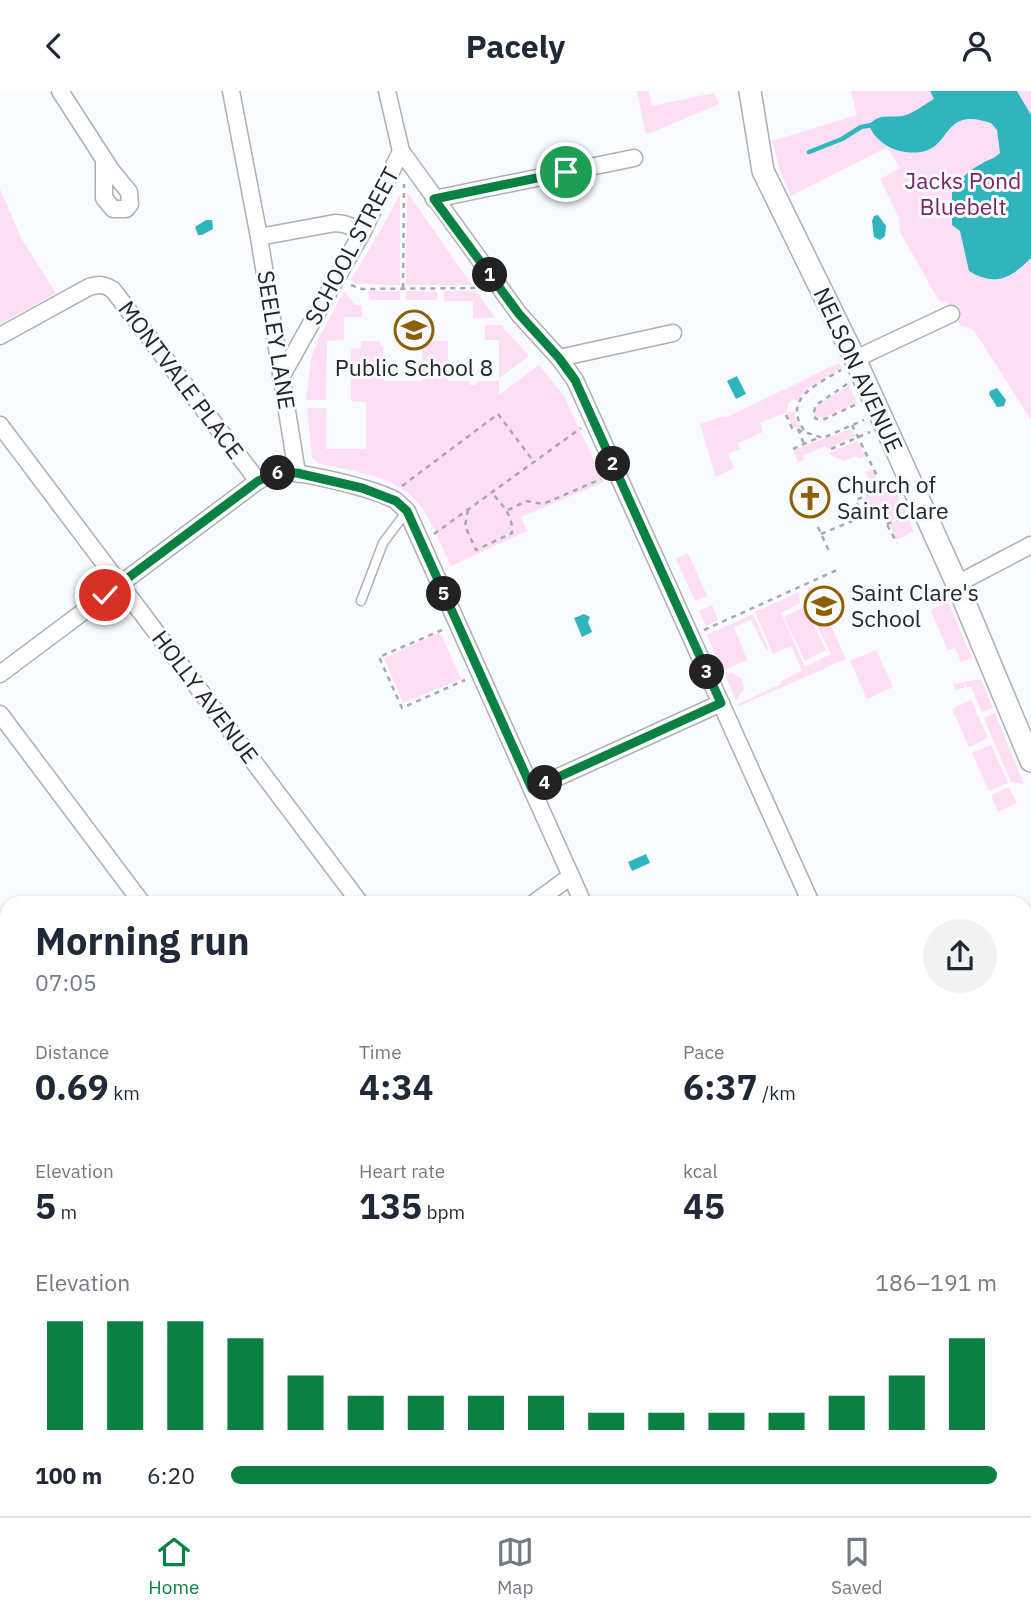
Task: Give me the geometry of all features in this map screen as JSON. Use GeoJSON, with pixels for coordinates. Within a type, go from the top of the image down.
{"type":"FeatureCollection","features":[{"type":"Feature","properties":{"kind":"street"},"geometry":{"type":"LineString","coordinates":[[60,91],[104,159]]}},
{"type":"Feature","properties":{"kind":"street","name":"SEELEY LANE"},"geometry":{"type":"LineString","coordinates":[[231,91],[259,237],[297,473]]}},
{"type":"Feature","properties":{"kind":"street"},"geometry":{"type":"LineString","coordinates":[[387,91],[401,151],[519,314],[575,380],[808,896]]}},
{"type":"Feature","properties":{"kind":"street","name":"NELSON AVENUE"},"geometry":{"type":"LineString","coordinates":[[750,91],[763,171],[849,363],[957,584],[1031,761]]}},
{"type":"Feature","properties":{"kind":"street","name":"SCHOOL STREET"},"geometry":{"type":"LineString","coordinates":[[281,377],[363,231],[401,151]]}},
{"type":"Feature","properties":{"kind":"street"},"geometry":{"type":"LineString","coordinates":[[434,199],[634,159]]}},
{"type":"Feature","properties":{"kind":"street"},"geometry":{"type":"LineString","coordinates":[[259,237],[335,223],[344,223],[363,231]]}},
{"type":"Feature","properties":{"kind":"street","name":"MONTVALE PLACE"},"geometry":{"type":"LineString","coordinates":[[0,336],[89,286],[102,284],[113,290],[258,481]]}},
{"type":"Feature","properties":{"kind":"street"},"geometry":{"type":"LineString","coordinates":[[849,363],[951,314]]}},
{"type":"Feature","properties":{"kind":"street"},"geometry":{"type":"LineString","coordinates":[[559,358],[673,333]]}},
{"type":"Feature","properties":{"kind":"street","name":"HOLLY AVENUE"},"geometry":{"type":"LineString","coordinates":[[0,425],[355,896]]}},
{"type":"Feature","properties":{"kind":"street"},"geometry":{"type":"LineString","coordinates":[[0,674],[258,481],[276,473],[297,473],[362,488],[396,501],[407,511],[580,896]]}},
{"type":"Feature","properties":{"kind":"street"},"geometry":{"type":"LineString","coordinates":[[957,584],[1031,545]]}},
{"type":"Feature","properties":{"kind":"street"},"geometry":{"type":"LineString","coordinates":[[532,789],[721,703]]}},
{"type":"Feature","properties":{"kind":"street"},"geometry":{"type":"LineString","coordinates":[[0,714],[137,896]]}},
{"type":"Feature","properties":{"kind":"street"},"geometry":{"type":"LineString","coordinates":[[544,896],[571,876]]}},
{"type":"Feature","properties":{"kind":"lane"},"geometry":{"type":"LineString","coordinates":[[361,601],[383,543],[407,511]]}},
{"type":"Feature","properties":{"kind":"path"},"geometry":{"type":"LineString","coordinates":[[403,288],[404,184]]}},
{"type":"Feature","properties":{"kind":"path"},"geometry":{"type":"LineString","coordinates":[[345,282],[362,289],[481,288]]}},
{"type":"Feature","properties":{"kind":"path"},"geometry":{"type":"LineString","coordinates":[[806,432],[797,419],[799,400],[805,392],[849,363]]}},
{"type":"Feature","properties":{"kind":"path"},"geometry":{"type":"LineString","coordinates":[[850,382],[816,405],[813,415],[816,419],[823,419],[860,403]]}},
{"type":"Feature","properties":{"kind":"path"},"geometry":{"type":"LineString","coordinates":[[400,488],[498,414],[534,462]]}},
{"type":"Feature","properties":{"kind":"path"},"geometry":{"type":"LineString","coordinates":[[786,415],[792,428],[823,438],[867,419]]}},
{"type":"Feature","properties":{"kind":"path"},"geometry":{"type":"LineString","coordinates":[[852,425],[883,488]]}},
{"type":"Feature","properties":{"kind":"path"},"geometry":{"type":"LineString","coordinates":[[434,534],[581,428]]}},
{"type":"Feature","properties":{"kind":"path"},"geometry":{"type":"LineString","coordinates":[[798,429],[804,444]]}},
{"type":"Feature","properties":{"kind":"path"},"geometry":{"type":"LineString","coordinates":[[831,449],[872,431]]}},
{"type":"Feature","properties":{"kind":"path"},"geometry":{"type":"LineString","coordinates":[[793,449],[820,437]]}},
{"type":"Feature","properties":{"kind":"path"},"geometry":{"type":"LineString","coordinates":[[508,510],[526,501],[543,504],[604,478]]}},
{"type":"Feature","properties":{"kind":"path"},"geometry":{"type":"LineString","coordinates":[[863,517],[856,500],[895,483]]}},
{"type":"Feature","properties":{"kind":"path"},"geometry":{"type":"LineString","coordinates":[[468,510],[466,526],[476,550],[512,533],[513,522],[508,510],[492,493]]}},
{"type":"Feature","properties":{"kind":"path"},"geometry":{"type":"LineString","coordinates":[[821,534],[879,510],[897,543]]}},
{"type":"Feature","properties":{"kind":"path"},"geometry":{"type":"LineString","coordinates":[[887,524],[910,513]]}},
{"type":"Feature","properties":{"kind":"path"},"geometry":{"type":"LineString","coordinates":[[818,527],[829,551]]}},
{"type":"Feature","properties":{"kind":"path"},"geometry":{"type":"LineString","coordinates":[[704,630],[837,570]]}},
{"type":"Feature","properties":{"kind":"path"},"geometry":{"type":"LineString","coordinates":[[442,630],[379,657],[401,708],[465,680]]}},
{"type":"Feature","properties":{"kind":"green space"},"geometry":{"type":"Polygon","coordinates":[[[637,91],[649,91],[652,106],[714,93],[719,104],[646,135],[637,91]]]}},
{"type":"Feature","properties":{"kind":"green space","name":"Jacks Pond Bluebelt"},"geometry":{"type":"Polygon","coordinates":[[[851,91],[1031,91],[1031,420],[973,329],[961,326],[947,302],[939,301],[900,232],[899,218],[880,179],[900,168],[887,147],[791,196],[772,141],[857,115],[851,91]]]}},
{"type":"Feature","properties":{"kind":"green space"},"geometry":{"type":"Polygon","coordinates":[[[0,189],[22,240],[56,293],[0,324],[0,189]]]}},
{"type":"Feature","properties":{"kind":"green space"},"geometry":{"type":"Polygon","coordinates":[[[407,192],[472,285],[406,285],[407,192]]]}},
{"type":"Feature","properties":{"kind":"green space"},"geometry":{"type":"Polygon","coordinates":[[[400,193],[400,285],[356,284],[351,280],[400,193]]]}},
{"type":"Feature","properties":{"kind":"green space"},"geometry":{"type":"Polygon","coordinates":[[[344,291],[355,305],[362,305],[362,317],[344,317],[344,340],[327,341],[326,400],[306,400],[311,359],[344,291]]]}},
{"type":"Feature","properties":{"kind":"green space"},"geometry":{"type":"Polygon","coordinates":[[[368,291],[400,291],[400,300],[369,300],[368,291]]]}},
{"type":"Feature","properties":{"kind":"green space"},"geometry":{"type":"Polygon","coordinates":[[[406,291],[437,291],[437,300],[406,300],[406,291]]]}},
{"type":"Feature","properties":{"kind":"green space"},"geometry":{"type":"Polygon","coordinates":[[[444,291],[476,291],[495,318],[473,318],[473,301],[444,301],[444,291]]]}},
{"type":"Feature","properties":{"kind":"green space"},"geometry":{"type":"Polygon","coordinates":[[[485,325],[501,325],[529,356],[499,378],[499,340],[485,340],[485,325]]]}},
{"type":"Feature","properties":{"kind":"green space"},"geometry":{"type":"Polygon","coordinates":[[[361,341],[380,341],[380,346],[383,346],[384,381],[422,381],[422,341],[448,341],[448,381],[470,381],[470,385],[476,385],[477,381],[499,381],[499,395],[539,365],[564,396],[604,482],[521,517],[527,531],[451,566],[424,511],[403,490],[376,477],[317,463],[312,458],[307,408],[326,408],[326,449],[366,449],[366,402],[351,401],[351,349],[361,348],[361,341]]]}},
{"type":"Feature","properties":{"kind":"green space"},"geometry":{"type":"Polygon","coordinates":[[[839,363],[842,368],[808,389],[797,401],[794,399],[789,402],[787,411],[795,412],[801,429],[792,426],[786,412],[760,423],[763,432],[738,443],[740,449],[728,454],[734,468],[716,477],[700,424],[724,416],[725,418],[839,363]]]}},
{"type":"Feature","properties":{"kind":"green space"},"geometry":{"type":"Polygon","coordinates":[[[849,385],[857,403],[823,418],[815,417],[814,410],[817,406],[849,385]]]}},
{"type":"Feature","properties":{"kind":"green space"},"geometry":{"type":"Polygon","coordinates":[[[851,429],[855,436],[803,456],[804,460],[798,462],[793,451],[851,429]]]}},
{"type":"Feature","properties":{"kind":"green space"},"geometry":{"type":"Polygon","coordinates":[[[857,441],[866,456],[844,461],[829,453],[857,441]]]}},
{"type":"Feature","properties":{"kind":"green space"},"geometry":{"type":"Polygon","coordinates":[[[872,469],[880,486],[858,495],[854,484],[868,478],[865,472],[872,469]]]}},
{"type":"Feature","properties":{"kind":"green space"},"geometry":{"type":"Polygon","coordinates":[[[893,486],[906,514],[888,522],[885,521],[880,508],[867,514],[861,500],[893,486]]]}},
{"type":"Feature","properties":{"kind":"green space"},"geometry":{"type":"Polygon","coordinates":[[[907,516],[914,531],[896,540],[890,524],[907,516]]]}},
{"type":"Feature","properties":{"kind":"green space"},"geometry":{"type":"Polygon","coordinates":[[[688,553],[707,596],[695,601],[676,559],[688,553]]]}},
{"type":"Feature","properties":{"kind":"green space"},"geometry":{"type":"Polygon","coordinates":[[[813,586],[846,659],[739,706],[738,704],[802,671],[791,646],[773,654],[755,612],[799,592],[800,603],[781,613],[805,667],[831,654],[808,608],[808,588],[813,586]]]}},
{"type":"Feature","properties":{"kind":"green space"},"geometry":{"type":"Polygon","coordinates":[[[948,602],[972,658],[961,662],[955,648],[948,650],[931,611],[948,602]]]}},
{"type":"Feature","properties":{"kind":"green space"},"geometry":{"type":"Polygon","coordinates":[[[712,605],[718,620],[706,626],[699,611],[712,605]]]}},
{"type":"Feature","properties":{"kind":"green space"},"geometry":{"type":"Polygon","coordinates":[[[805,607],[826,650],[805,661],[784,617],[805,607]]]}},
{"type":"Feature","properties":{"kind":"green space"},"geometry":{"type":"Polygon","coordinates":[[[753,614],[767,651],[751,620],[734,627],[747,660],[723,671],[707,635],[753,614]]]}},
{"type":"Feature","properties":{"kind":"green space"},"geometry":{"type":"Polygon","coordinates":[[[440,632],[461,679],[403,703],[384,658],[440,632]]]}},
{"type":"Feature","properties":{"kind":"green space"},"geometry":{"type":"Polygon","coordinates":[[[876,650],[893,687],[867,699],[850,661],[876,650]]]}},
{"type":"Feature","properties":{"kind":"green space"},"geometry":{"type":"Polygon","coordinates":[[[732,673],[741,678],[744,688],[736,701],[725,674],[732,673]]]}},
{"type":"Feature","properties":{"kind":"green space"},"geometry":{"type":"Polygon","coordinates":[[[981,679],[993,708],[982,712],[971,687],[966,687],[964,683],[964,688],[955,690],[953,684],[981,679]]]}},
{"type":"Feature","properties":{"kind":"green space"},"geometry":{"type":"Polygon","coordinates":[[[971,700],[988,738],[969,747],[952,709],[971,700]]]}},
{"type":"Feature","properties":{"kind":"green space"},"geometry":{"type":"Polygon","coordinates":[[[995,713],[1024,784],[1011,782],[987,726],[984,718],[995,713]]]}},
{"type":"Feature","properties":{"kind":"green space"},"geometry":{"type":"Polygon","coordinates":[[[991,745],[1008,783],[989,791],[972,753],[991,745]]]}},
{"type":"Feature","properties":{"kind":"green space"},"geometry":{"type":"Polygon","coordinates":[[[1009,787],[1017,803],[998,812],[991,795],[1009,787]]]}},
{"type":"Feature","properties":{"kind":"water"},"geometry":{"type":"Polygon","coordinates":[[[930,91],[1017,91],[1031,115],[1031,258],[1017,271],[1002,278],[987,279],[969,271],[960,231],[952,225],[952,191],[968,172],[1000,153],[997,130],[991,123],[971,119],[960,121],[933,147],[911,153],[885,145],[869,125],[880,117],[902,116],[915,111],[934,99],[930,91]]]}},
{"type":"Feature","properties":{"kind":"water"},"geometry":{"type":"Polygon","coordinates":[[[878,215],[886,226],[885,236],[880,240],[874,237],[872,221],[874,216],[878,215]]]}},
{"type":"Feature","properties":{"kind":"water"},"geometry":{"type":"Polygon","coordinates":[[[206,220],[212,220],[213,229],[198,235],[195,227],[206,220]]]}},
{"type":"Feature","properties":{"kind":"water"},"geometry":{"type":"Polygon","coordinates":[[[737,376],[746,394],[736,399],[727,381],[737,376]]]}},
{"type":"Feature","properties":{"kind":"water"},"geometry":{"type":"Polygon","coordinates":[[[997,388],[1006,400],[1004,406],[997,407],[989,394],[997,388]]]}},
{"type":"Feature","properties":{"kind":"water"},"geometry":{"type":"Polygon","coordinates":[[[584,614],[590,617],[588,622],[592,632],[582,637],[574,618],[584,614]]]}},
{"type":"Feature","properties":{"kind":"water"},"geometry":{"type":"Polygon","coordinates":[[[646,854],[650,863],[632,871],[628,862],[646,854]]]}},
{"type":"Feature","properties":{"kind":"waterway"},"geometry":{"type":"LineString","coordinates":[[809,152],[842,139],[861,127],[872,125]]}},
{"type":"Feature","properties":{"kind":"place","name":"Public School 8"},"geometry":{"type":"Point","coordinates":[414,330]}},
{"type":"Feature","properties":{"kind":"place","name":"Church of Saint Clare"},"geometry":{"type":"Point","coordinates":[810,498]}},
{"type":"Feature","properties":{"kind":"place","name":"Saint Clare's School"},"geometry":{"type":"Point","coordinates":[824,606]}},
{"type":"Feature","properties":{"kind":"route"},"geometry":{"type":"LineString","coordinates":[[105,595],[258,481],[276,473],[297,473],[362,488],[396,501],[407,511],[532,789],[721,703],[575,380],[519,314],[434,199],[566,172]]}}]}
